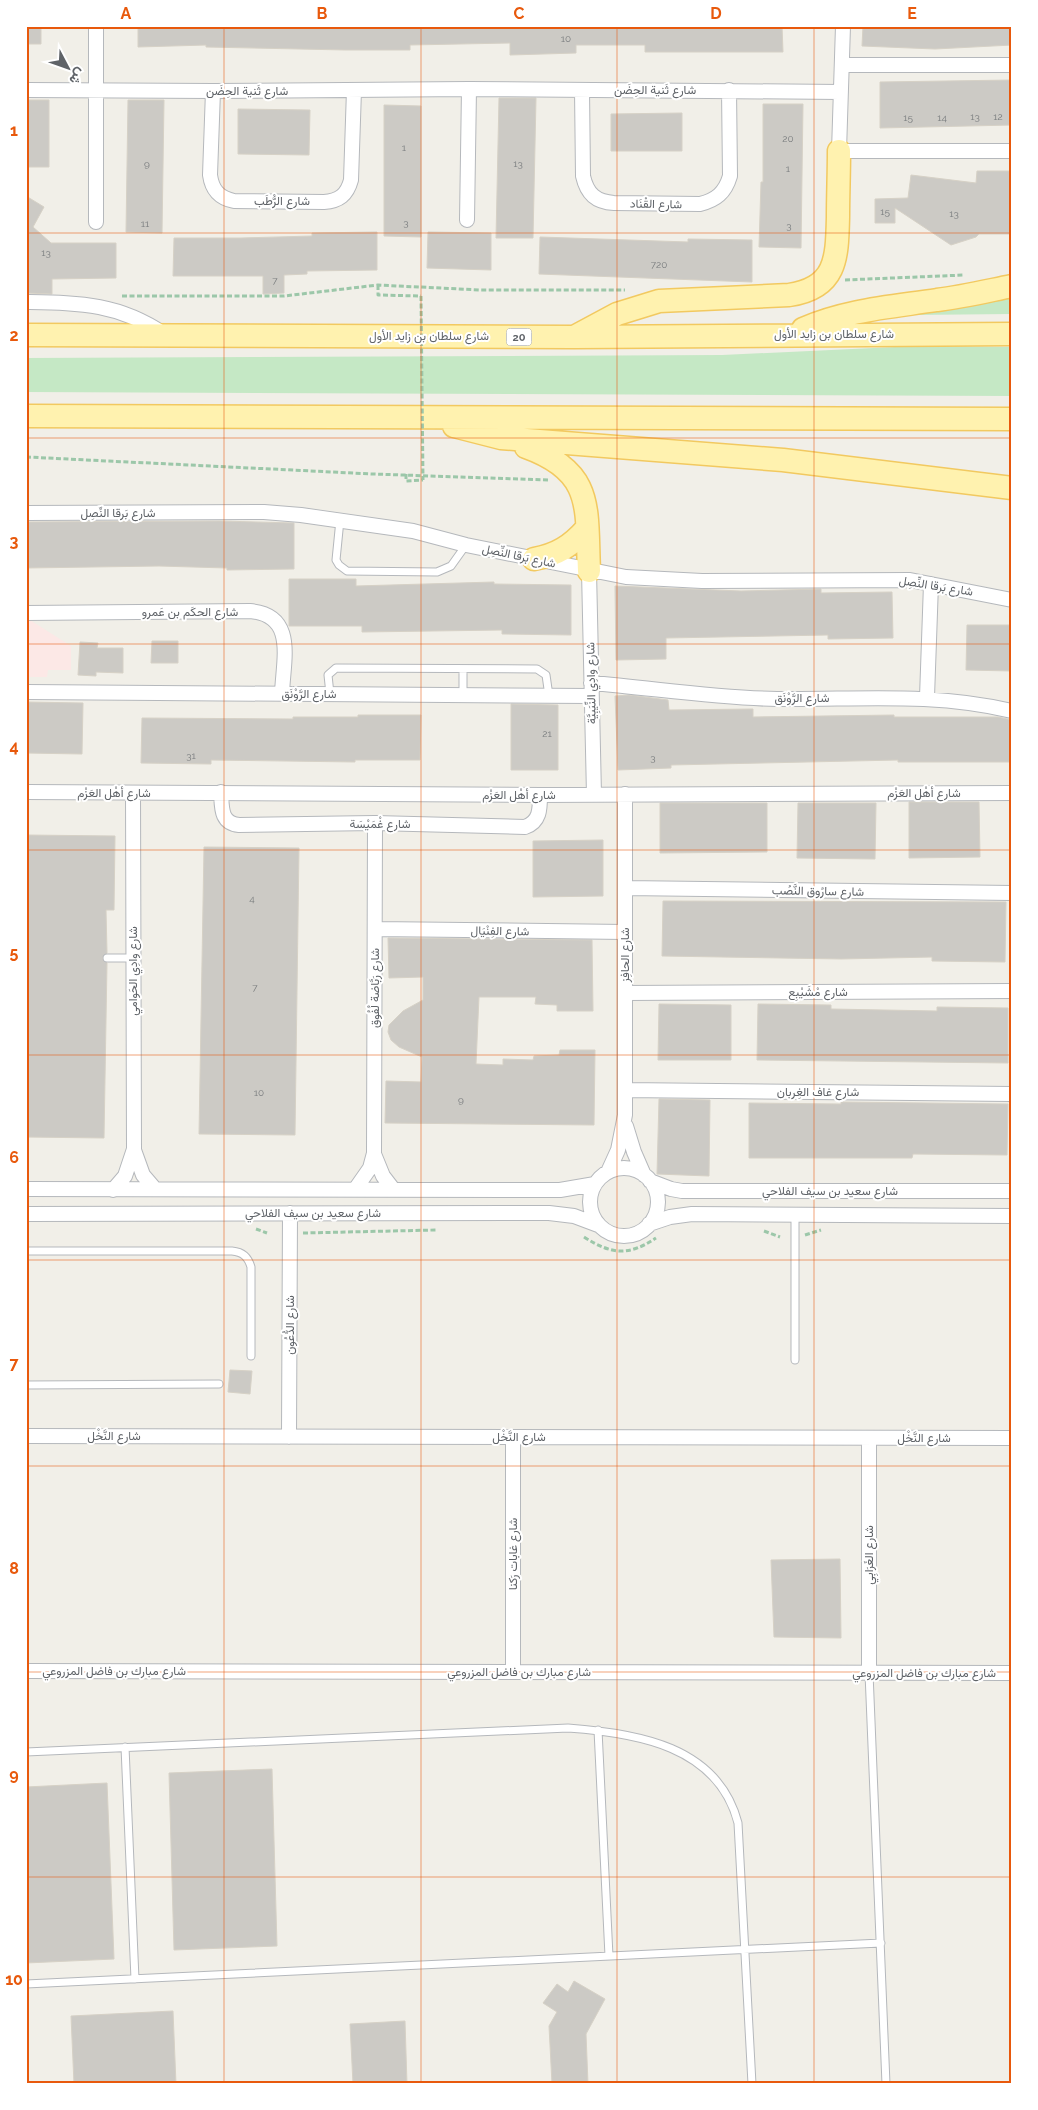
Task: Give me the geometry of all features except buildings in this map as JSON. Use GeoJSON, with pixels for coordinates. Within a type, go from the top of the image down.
{"type":"FeatureCollection","features":[{"type":"Feature","properties":{"kind":"main road"},"geometry":{"type":"LineString","coordinates":[[574,337],[617,314],[659,301],[803,293],[815,287],[826,278],[836,259],[839,151]]}},
{"type":"Feature","properties":{"kind":"main road"},"geometry":{"type":"LineString","coordinates":[[791,334],[838,316],[864,310],[937,300],[1012,286]]}},
{"type":"Feature","properties":{"kind":"main road","name":"شارع سلطان بن زايد الأول"},"geometry":{"type":"LineString","coordinates":[[26,335],[165,334],[574,337],[791,334],[1012,334]]}},
{"type":"Feature","properties":{"kind":"main road"},"geometry":{"type":"LineString","coordinates":[[26,416],[1012,418]]}},
{"type":"Feature","properties":{"kind":"main road"},"geometry":{"type":"LineString","coordinates":[[422,417],[501,438],[554,459],[577,482],[584,496],[587,512],[589,571]]}},
{"type":"Feature","properties":{"kind":"main road"},"geometry":{"type":"LineString","coordinates":[[501,438],[783,460],[1012,488]]}},
{"type":"Feature","properties":{"kind":"main road"},"geometry":{"type":"LineString","coordinates":[[534,559],[564,550],[587,528]]}},
{"type":"Feature","properties":{"kind":"street"},"geometry":{"type":"LineString","coordinates":[[96,26],[96,222]]}},
{"type":"Feature","properties":{"kind":"street"},"geometry":{"type":"LineString","coordinates":[[843,26],[839,151],[1012,151]]}},
{"type":"Feature","properties":{"kind":"street"},"geometry":{"type":"LineString","coordinates":[[843,65],[1012,65]]}},
{"type":"Feature","properties":{"kind":"street"},"geometry":{"type":"LineString","coordinates":[[467,220],[468,89]]}},
{"type":"Feature","properties":{"kind":"street","name":"شارع ثَنية الحِضَن"},"geometry":{"type":"LineString","coordinates":[[26,90],[468,89],[841,92]]}},
{"type":"Feature","properties":{"kind":"street","name":"شارع الرُّطَب"},"geometry":{"type":"LineString","coordinates":[[213,91],[210,175],[211,185],[216,193],[224,199],[234,201],[324,202],[334,201],[342,197],[348,190],[351,180],[354,90]]}},
{"type":"Feature","properties":{"kind":"street","name":"شارع القْنَاد"},"geometry":{"type":"LineString","coordinates":[[582,90],[583,176],[585,188],[592,197],[603,202],[614,203],[690,204],[710,201],[720,196],[730,176],[729,90]]}},
{"type":"Feature","properties":{"kind":"street"},"geometry":{"type":"LineString","coordinates":[[26,302],[99,305],[131,315],[165,334]]}},
{"type":"Feature","properties":{"kind":"street","name":"شارع بَرقا النِّصِل"},"geometry":{"type":"LineString","coordinates":[[26,513],[264,512],[340,520],[413,531],[466,545],[589,571],[664,580],[886,579],[931,584],[1012,600]]}},
{"type":"Feature","properties":{"kind":"street","name":"شارع وادِي النِّيَبِيَّة"},"geometry":{"type":"LineString","coordinates":[[589,571],[594,795]]}},
{"type":"Feature","properties":{"kind":"street"},"geometry":{"type":"LineString","coordinates":[[927,697],[931,584]]}},
{"type":"Feature","properties":{"kind":"street","name":"شارع الحكَم بن عَمرو"},"geometry":{"type":"LineString","coordinates":[[26,613],[250,611],[267,614],[275,619],[283,633],[282,694]]}},
{"type":"Feature","properties":{"kind":"street","name":"شارع الرَّوْنَق"},"geometry":{"type":"LineString","coordinates":[[26,692],[549,696],[591,690],[741,697],[927,697],[958,700],[1012,711]]}},
{"type":"Feature","properties":{"kind":"street","name":"شارع أهْل العَزْم"},"geometry":{"type":"LineString","coordinates":[[26,792],[540,795],[1012,793]]}},
{"type":"Feature","properties":{"kind":"street","name":"شارع غْمَيْسَة"},"geometry":{"type":"LineString","coordinates":[[222,792],[222,814],[229,822],[234,824],[375,823],[525,827],[538,818],[540,795]]}},
{"type":"Feature","properties":{"kind":"street","name":"شارع وادِي الحَوامي"},"geometry":{"type":"LineString","coordinates":[[113,1190],[125,1176],[134,1149],[132,793]]}},
{"type":"Feature","properties":{"kind":"street","name":"شارع الحافِز"},"geometry":{"type":"LineString","coordinates":[[608,1172],[618,1150],[625,1116],[625,794]]}},
{"type":"Feature","properties":{"kind":"street","name":"شارع رَبَّاضة لُفُوق"},"geometry":{"type":"LineString","coordinates":[[356,1188],[370,1168],[374,1153],[375,823]]}},
{"type":"Feature","properties":{"kind":"street","name":"شارع سارُوق النَّصُب"},"geometry":{"type":"LineString","coordinates":[[625,888],[1012,893]]}},
{"type":"Feature","properties":{"kind":"street","name":"شارع الفِنْيَال"},"geometry":{"type":"LineString","coordinates":[[375,929],[625,932]]}},
{"type":"Feature","properties":{"kind":"street","name":"شارع مْشَيْبِع"},"geometry":{"type":"LineString","coordinates":[[625,993],[1012,991]]}},
{"type":"Feature","properties":{"kind":"street","name":"شارع غاف الغِربان"},"geometry":{"type":"LineString","coordinates":[[625,1090],[1012,1094]]}},
{"type":"Feature","properties":{"kind":"street","name":"شارع الحافِز"},"geometry":{"type":"LineString","coordinates":[[625,1116],[630,1140],[647,1178]]}},
{"type":"Feature","properties":{"kind":"street","name":"شارع وادِي الحَوامي"},"geometry":{"type":"LineString","coordinates":[[134,1149],[143,1175],[155,1189]]}},
{"type":"Feature","properties":{"kind":"street","name":"شارع رَبَّاضة لُفُوق"},"geometry":{"type":"LineString","coordinates":[[374,1153],[383,1176],[393,1189]]}},
{"type":"Feature","properties":{"kind":"street"},"geometry":{"type":"LineString","coordinates":[[623,1168],[647,1178],[656,1193],[658,1204],[649,1224],[634,1234],[624,1236],[606,1231],[598,1225],[592,1216],[590,1204],[595,1184],[608,1172],[623,1168]]}},
{"type":"Feature","properties":{"kind":"street","name":"شارع سعيد بن سيف الفلاحي"},"geometry":{"type":"LineString","coordinates":[[647,1178],[670,1189],[682,1191],[1012,1191]]}},
{"type":"Feature","properties":{"kind":"street","name":"شارع سعيد بن سيف الفلاحي"},"geometry":{"type":"LineString","coordinates":[[28,1187],[113,1190],[356,1188],[560,1190],[595,1184]]}},
{"type":"Feature","properties":{"kind":"street","name":"شارع الدُّعُون"},"geometry":{"type":"LineString","coordinates":[[289,1436],[290,1213]]}},
{"type":"Feature","properties":{"kind":"street","name":"شارع سعيد بن سيف الفلاحي"},"geometry":{"type":"LineString","coordinates":[[26,1214],[562,1214],[598,1225]]}},
{"type":"Feature","properties":{"kind":"street","name":"شارع سعيد بن سيف الفلاحي"},"geometry":{"type":"LineString","coordinates":[[649,1224],[670,1217],[692,1214],[1012,1216]]}},
{"type":"Feature","properties":{"kind":"street","name":"شارع النَّخْل"},"geometry":{"type":"LineString","coordinates":[[26,1436],[1012,1438]]}},
{"type":"Feature","properties":{"kind":"street","name":"شارع غابات رَكنا"},"geometry":{"type":"LineString","coordinates":[[513,1437],[513,1672]]}},
{"type":"Feature","properties":{"kind":"street","name":"شارع الغَرَابِي"},"geometry":{"type":"LineString","coordinates":[[869,1438],[869,1673]]}},
{"type":"Feature","properties":{"kind":"street","name":"شارع مبارك بن فاضل المزروعي"},"geometry":{"type":"LineString","coordinates":[[26,1671],[1012,1673]]}},
{"type":"Feature","properties":{"kind":"lane"},"geometry":{"type":"LineString","coordinates":[[340,520],[336,560],[347,571],[437,572],[457,560],[466,545]]}},
{"type":"Feature","properties":{"kind":"lane"},"geometry":{"type":"LineString","coordinates":[[330,694],[328,675],[336,668],[463,669],[541,670],[548,678],[549,696]]}},
{"type":"Feature","properties":{"kind":"lane"},"geometry":{"type":"LineString","coordinates":[[463,669],[463,695]]}},
{"type":"Feature","properties":{"kind":"lane"},"geometry":{"type":"LineString","coordinates":[[107,958],[133,958]]}},
{"type":"Feature","properties":{"kind":"lane"},"geometry":{"type":"LineString","coordinates":[[795,1215],[795,1360]]}},
{"type":"Feature","properties":{"kind":"lane"},"geometry":{"type":"LineString","coordinates":[[26,1251],[232,1251],[242,1253],[249,1261],[251,1267],[251,1356]]}},
{"type":"Feature","properties":{"kind":"lane"},"geometry":{"type":"LineString","coordinates":[[26,1385],[219,1384]]}},
{"type":"Feature","properties":{"kind":"lane"},"geometry":{"type":"LineString","coordinates":[[869,1673],[886,2084]]}},
{"type":"Feature","properties":{"kind":"lane"},"geometry":{"type":"LineString","coordinates":[[26,1752],[539,1728],[598,1730],[644,1740],[681,1752],[706,1769],[726,1792],[738,1823],[752,2084]]}},
{"type":"Feature","properties":{"kind":"lane"},"geometry":{"type":"LineString","coordinates":[[598,1730],[609,1956]]}},
{"type":"Feature","properties":{"kind":"lane"},"geometry":{"type":"LineString","coordinates":[[126,1747],[135,1979]]}},
{"type":"Feature","properties":{"kind":"lane"},"geometry":{"type":"LineString","coordinates":[[26,1984],[881,1943]]}},
{"type":"Feature","properties":{"kind":"path"},"geometry":{"type":"LineString","coordinates":[[378,285],[378,295],[421,296],[422,480],[406,481],[406,474]]}},
{"type":"Feature","properties":{"kind":"path"},"geometry":{"type":"LineString","coordinates":[[117,296],[284,296]]}},
{"type":"Feature","properties":{"kind":"path"},"geometry":{"type":"LineString","coordinates":[[26,457],[577,482]]}},
{"type":"Feature","properties":{"kind":"path"},"geometry":{"type":"LineString","coordinates":[[760,1229],[780,1237]]}},
{"type":"Feature","properties":{"kind":"path"},"geometry":{"type":"LineString","coordinates":[[299,1233],[439,1230]]}},
{"type":"Feature","properties":{"kind":"path"},"geometry":{"type":"LineString","coordinates":[[583,1236],[597,1245],[623,1252],[646,1245],[660,1236]]}},
{"type":"Feature","properties":{"kind":"shaded area"},"geometry":{"type":"Polygon","coordinates":[[[26,620],[30,620],[71,646],[71,670],[48,670],[47,677],[28,677],[26,620]]]}},
{"type":"Feature","properties":{"kind":"green space"},"geometry":{"type":"Polygon","coordinates":[[[1012,290],[1012,314],[911,315],[1012,290]]]}},
{"type":"Feature","properties":{"kind":"green space"},"geometry":{"type":"Polygon","coordinates":[[[916,346],[1012,347],[1012,396],[26,392],[26,358],[722,355],[916,346]]]}}]}
